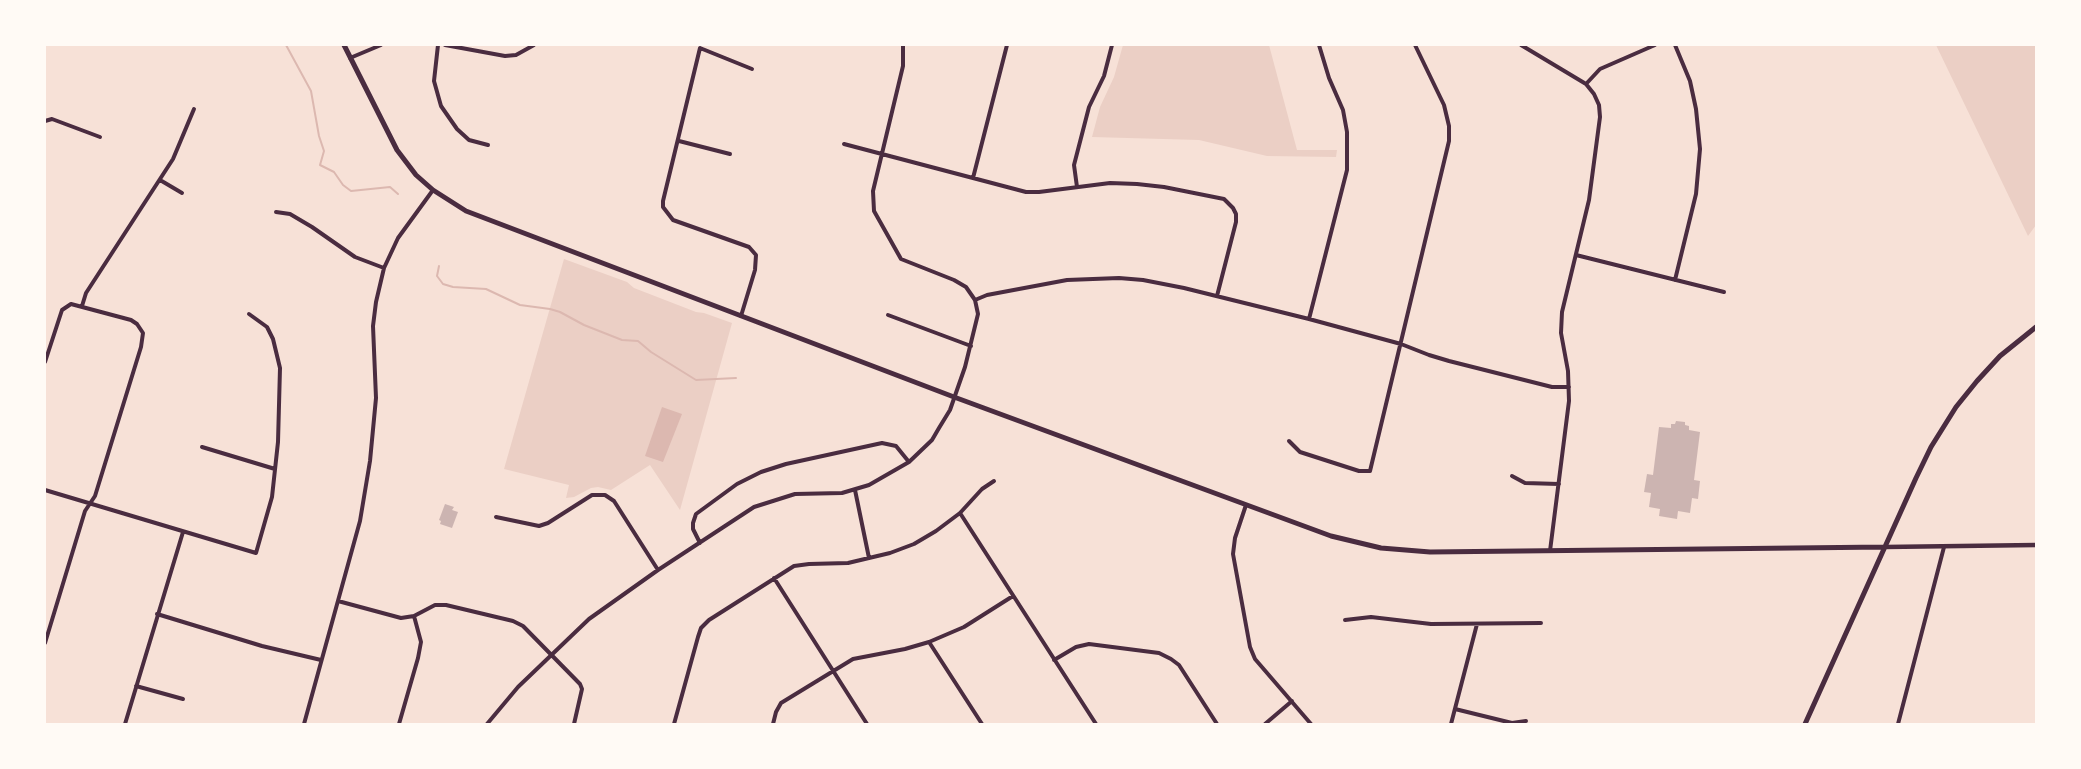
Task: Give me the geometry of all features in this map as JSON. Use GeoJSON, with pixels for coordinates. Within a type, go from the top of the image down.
{"type":"FeatureCollection","features":[{"type":"Feature","properties":{"kind":"main road"},"geometry":{"type":"LineString","coordinates":[[344,45],[397,150],[416,174],[433,190],[473,214],[954,397],[1331,536],[1381,548],[1430,552],[1885,547]]}},
{"type":"Feature","properties":{"kind":"main road"},"geometry":{"type":"LineString","coordinates":[[1805,724],[1931,447],[1956,407],[2000,356],[2036,327]]}},
{"type":"Feature","properties":{"kind":"street"},"geometry":{"type":"LineString","coordinates":[[350,58],[381,45]]}},
{"type":"Feature","properties":{"kind":"street"},"geometry":{"type":"LineString","coordinates":[[438,45],[434,81],[441,106],[457,129],[469,140],[488,145]]}},
{"type":"Feature","properties":{"kind":"street"},"geometry":{"type":"LineString","coordinates":[[445,45],[505,56],[516,55],[534,45]]}},
{"type":"Feature","properties":{"kind":"street"},"geometry":{"type":"LineString","coordinates":[[487,724],[551,653],[589,619],[754,507],[795,494],[842,493],[855,490],[883,478],[909,462],[936,434],[950,410],[978,320],[975,300],[966,287],[954,280],[906,262],[895,250],[873,207],[873,191],[903,66],[903,45]]}},
{"type":"Feature","properties":{"kind":"street"},"geometry":{"type":"LineString","coordinates":[[973,178],[1006,45]]}},
{"type":"Feature","properties":{"kind":"street"},"geometry":{"type":"LineString","coordinates":[[1077,187],[1074,165],[1089,106],[1104,76],[1112,45]]}},
{"type":"Feature","properties":{"kind":"street"},"geometry":{"type":"LineString","coordinates":[[1309,320],[1347,170],[1347,132],[1342,110],[1319,45]]}},
{"type":"Feature","properties":{"kind":"street"},"geometry":{"type":"LineString","coordinates":[[1289,441],[1300,452],[1359,471],[1370,471],[1449,141],[1449,126],[1444,105],[1415,45]]}},
{"type":"Feature","properties":{"kind":"street"},"geometry":{"type":"LineString","coordinates":[[1521,45],[1586,84],[1599,105],[1600,117],[1589,200],[1562,312],[1561,333],[1569,387],[1550,551]]}},
{"type":"Feature","properties":{"kind":"street"},"geometry":{"type":"LineString","coordinates":[[1586,84],[1600,69],[1655,45]]}},
{"type":"Feature","properties":{"kind":"street"},"geometry":{"type":"LineString","coordinates":[[1675,45],[1690,81],[1696,109],[1700,149],[1696,194],[1675,280]]}},
{"type":"Feature","properties":{"kind":"street"},"geometry":{"type":"LineString","coordinates":[[741,316],[755,270],[756,255],[749,247],[674,220],[663,207],[700,48],[752,69]]}},
{"type":"Feature","properties":{"kind":"street"},"geometry":{"type":"LineString","coordinates":[[82,306],[86,293],[173,159],[194,110]]}},
{"type":"Feature","properties":{"kind":"street"},"geometry":{"type":"LineString","coordinates":[[45,121],[52,119],[100,137]]}},
{"type":"Feature","properties":{"kind":"street"},"geometry":{"type":"LineString","coordinates":[[678,141],[730,154]]}},
{"type":"Feature","properties":{"kind":"street"},"geometry":{"type":"LineString","coordinates":[[844,144],[1026,192],[1110,183],[1164,187],[1224,199],[1233,208],[1236,222],[1217,296]]}},
{"type":"Feature","properties":{"kind":"street"},"geometry":{"type":"LineString","coordinates":[[160,180],[182,193]]}},
{"type":"Feature","properties":{"kind":"street"},"geometry":{"type":"LineString","coordinates":[[304,724],[360,520],[370,461],[376,398],[373,326],[384,268],[407,223],[433,190]]}},
{"type":"Feature","properties":{"kind":"street"},"geometry":{"type":"LineString","coordinates":[[276,212],[290,214],[355,257],[384,268]]}},
{"type":"Feature","properties":{"kind":"street"},"geometry":{"type":"LineString","coordinates":[[1576,255],[1724,292]]}},
{"type":"Feature","properties":{"kind":"street"},"geometry":{"type":"LineString","coordinates":[[975,300],[987,295],[1041,284],[1089,278],[1143,280],[1217,296],[1401,344],[1429,356],[1552,387],[1569,387]]}},
{"type":"Feature","properties":{"kind":"street"},"geometry":{"type":"LineString","coordinates":[[45,362],[62,310],[71,304],[131,320],[141,328],[143,339],[95,496],[85,511],[45,643]]}},
{"type":"Feature","properties":{"kind":"street"},"geometry":{"type":"LineString","coordinates":[[45,490],[256,553],[269,508],[275,469],[280,368],[277,349],[267,327],[249,314]]}},
{"type":"Feature","properties":{"kind":"street"},"geometry":{"type":"LineString","coordinates":[[888,315],[971,346]]}},
{"type":"Feature","properties":{"kind":"street"},"geometry":{"type":"LineString","coordinates":[[700,543],[693,530],[696,514],[731,488],[761,472],[786,464],[882,443],[896,446],[909,462]]}},
{"type":"Feature","properties":{"kind":"street"},"geometry":{"type":"LineString","coordinates":[[202,447],[275,469]]}},
{"type":"Feature","properties":{"kind":"street"},"geometry":{"type":"LineString","coordinates":[[1512,476],[1525,483],[1559,484]]}},
{"type":"Feature","properties":{"kind":"street"},"geometry":{"type":"LineString","coordinates":[[674,724],[701,628],[709,620],[794,566],[848,563],[890,553],[914,544],[960,513],[982,489],[994,481]]}},
{"type":"Feature","properties":{"kind":"street"},"geometry":{"type":"LineString","coordinates":[[855,490],[869,558]]}},
{"type":"Feature","properties":{"kind":"street"},"geometry":{"type":"LineString","coordinates":[[496,517],[539,526],[548,523],[592,495],[605,495],[614,501],[658,570]]}},
{"type":"Feature","properties":{"kind":"street"},"geometry":{"type":"LineString","coordinates":[[1246,505],[1235,538],[1233,554],[1250,647],[1255,659],[1311,724]]}},
{"type":"Feature","properties":{"kind":"street"},"geometry":{"type":"LineString","coordinates":[[960,513],[1096,724]]}},
{"type":"Feature","properties":{"kind":"street"},"geometry":{"type":"LineString","coordinates":[[124,724],[183,532]]}},
{"type":"Feature","properties":{"kind":"street"},"geometry":{"type":"LineString","coordinates":[[1885,547],[2036,545]]}},
{"type":"Feature","properties":{"kind":"street"},"geometry":{"type":"LineString","coordinates":[[1898,724],[1944,547]]}},
{"type":"Feature","properties":{"kind":"street"},"geometry":{"type":"LineString","coordinates":[[774,578],[867,724]]}},
{"type":"Feature","properties":{"kind":"street"},"geometry":{"type":"LineString","coordinates":[[773,724],[781,703],[853,659],[929,642],[964,627],[1013,596]]}},
{"type":"Feature","properties":{"kind":"street"},"geometry":{"type":"LineString","coordinates":[[338,602],[401,618],[414,616],[435,605],[446,605],[513,621],[523,626],[551,653],[582,689],[574,724]]}},
{"type":"Feature","properties":{"kind":"street"},"geometry":{"type":"LineString","coordinates":[[158,614],[262,646],[321,660]]}},
{"type":"Feature","properties":{"kind":"street"},"geometry":{"type":"LineString","coordinates":[[399,724],[418,658],[420,642],[414,616]]}},
{"type":"Feature","properties":{"kind":"street"},"geometry":{"type":"LineString","coordinates":[[1345,620],[1371,617],[1431,624],[1541,623]]}},
{"type":"Feature","properties":{"kind":"street"},"geometry":{"type":"LineString","coordinates":[[1451,724],[1477,624]]}},
{"type":"Feature","properties":{"kind":"street"},"geometry":{"type":"LineString","coordinates":[[929,642],[982,724]]}},
{"type":"Feature","properties":{"kind":"street"},"geometry":{"type":"LineString","coordinates":[[1054,660],[1076,647],[1089,644],[1159,653],[1179,665],[1217,724]]}},
{"type":"Feature","properties":{"kind":"street"},"geometry":{"type":"LineString","coordinates":[[136,686],[183,699]]}},
{"type":"Feature","properties":{"kind":"street"},"geometry":{"type":"LineString","coordinates":[[1265,724],[1292,701]]}},
{"type":"Feature","properties":{"kind":"street"},"geometry":{"type":"LineString","coordinates":[[1455,709],[1512,723],[1526,721]]}},
{"type":"Feature","properties":{"kind":"shaded area"},"geometry":{"type":"Polygon","coordinates":[[[1123,45],[1269,45],[1297,150],[1337,150],[1336,157],[1267,156],[1199,140],[1092,137],[1100,107],[1114,77],[1123,45]]]}},
{"type":"Feature","properties":{"kind":"shaded area"},"geometry":{"type":"Polygon","coordinates":[[[1936,45],[2036,45],[2036,225],[2028,236],[1936,45]]]}},
{"type":"Feature","properties":{"kind":"shaded area"},"geometry":{"type":"Polygon","coordinates":[[[564,259],[627,282],[634,288],[696,312],[732,323],[680,510],[650,465],[611,490],[591,488],[574,497],[566,498],[569,485],[504,469],[564,259]]]}},
{"type":"Feature","properties":{"kind":"shaded area"},"geometry":{"type":"Polygon","coordinates":[[[662,407],[682,414],[663,462],[645,456],[662,407]]]}},
{"type":"Feature","properties":{"kind":"building"},"geometry":{"type":"Polygon","coordinates":[[[1676,421],[1685,422],[1689,430],[1700,432],[1694,480],[1700,481],[1698,499],[1692,498],[1690,513],[1678,511],[1677,519],[1659,516],[1660,509],[1649,507],[1651,493],[1644,492],[1647,474],[1653,475],[1659,427],[1671,428],[1671,424],[1675,424],[1676,421]]]}},
{"type":"Feature","properties":{"kind":"building"},"geometry":{"type":"Polygon","coordinates":[[[445,504],[454,507],[452,510],[458,512],[452,528],[440,524],[439,520],[445,504]]]}},
{"type":"Feature","properties":{"kind":"waterway"},"geometry":{"type":"LineString","coordinates":[[286,45],[311,91],[324,151],[320,165],[334,172],[343,185],[351,191],[390,187],[398,194]]}},
{"type":"Feature","properties":{"kind":"waterway"},"geometry":{"type":"LineString","coordinates":[[439,266],[437,276],[443,284],[453,287],[486,289],[520,305],[560,312],[584,325],[622,340],[638,341],[651,352],[696,380],[736,378]]}}]}
